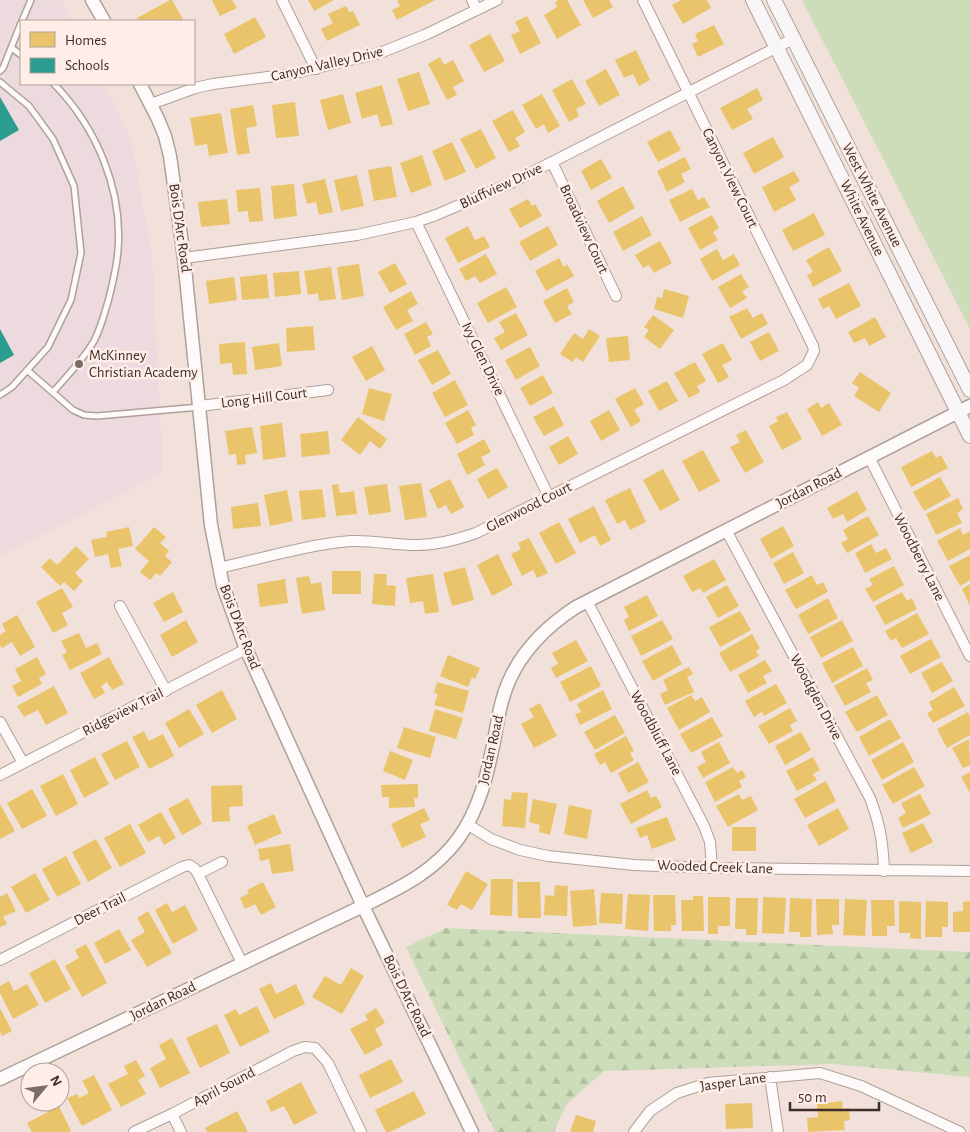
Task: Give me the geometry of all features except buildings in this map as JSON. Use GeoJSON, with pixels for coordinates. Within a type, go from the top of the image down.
{"type":"FeatureCollection","features":[{"type":"Feature","properties":{"kind":"main road","name":"White Avenue"},"geometry":{"type":"LineString","coordinates":[[753,0],[964,409],[970,436]]}},
{"type":"Feature","properties":{"kind":"main road","name":"West White Avenue"},"geometry":{"type":"LineString","coordinates":[[774,0],[970,390]]}},
{"type":"Feature","properties":{"kind":"street"},"geometry":{"type":"LineString","coordinates":[[92,0],[103,20]]}},
{"type":"Feature","properties":{"kind":"street"},"geometry":{"type":"LineString","coordinates":[[282,0],[316,69]]}},
{"type":"Feature","properties":{"kind":"street"},"geometry":{"type":"LineString","coordinates":[[472,0],[477,10]]}},
{"type":"Feature","properties":{"kind":"street","name":"Canyon Valley Drive"},"geometry":{"type":"LineString","coordinates":[[151,104],[213,84],[316,69],[380,53],[427,34],[497,0]]}},
{"type":"Feature","properties":{"kind":"street","name":"Canyon View Court"},"geometry":{"type":"LineString","coordinates":[[643,0],[813,346],[812,356]]}},
{"type":"Feature","properties":{"kind":"street","name":"Bluffview Drive"},"geometry":{"type":"LineString","coordinates":[[184,258],[357,235],[416,222],[471,200],[552,162],[794,39]]}},
{"type":"Feature","properties":{"kind":"street","name":"Bois D'Arc Road"},"geometry":{"type":"LineString","coordinates":[[141,85],[165,136],[170,156],[184,258],[211,525],[219,568],[229,606],[246,650],[468,1130]]}},
{"type":"Feature","properties":{"kind":"street","name":"Broadview Court"},"geometry":{"type":"LineString","coordinates":[[552,162],[616,296]]}},
{"type":"Feature","properties":{"kind":"street","name":"Ivy Glen Drive"},"geometry":{"type":"LineString","coordinates":[[416,222],[549,497]]}},
{"type":"Feature","properties":{"kind":"street","name":"Glenwood Court"},"geometry":{"type":"LineString","coordinates":[[219,568],[332,543],[360,541],[415,545],[456,541],[476,533],[784,380],[807,365],[812,356]]}},
{"type":"Feature","properties":{"kind":"street","name":"Long Hill Court"},"geometry":{"type":"LineString","coordinates":[[200,406],[328,390]]}},
{"type":"Feature","properties":{"kind":"street","name":"Jordan Road"},"geometry":{"type":"LineString","coordinates":[[0,1079],[363,906],[422,874],[450,849],[467,824],[480,798],[490,760],[500,707],[508,683],[518,662],[535,640],[556,620],[587,601],[964,409]]}},
{"type":"Feature","properties":{"kind":"street","name":"Woodberry Lane"},"geometry":{"type":"LineString","coordinates":[[869,457],[970,656]]}},
{"type":"Feature","properties":{"kind":"street","name":"Woodglen Drive"},"geometry":{"type":"LineString","coordinates":[[726,530],[870,798],[883,842],[884,870]]}},
{"type":"Feature","properties":{"kind":"street","name":"Woodbluff Lane"},"geometry":{"type":"LineString","coordinates":[[587,601],[704,826],[710,842],[712,868]]}},
{"type":"Feature","properties":{"kind":"street"},"geometry":{"type":"LineString","coordinates":[[120,606],[166,691]]}},
{"type":"Feature","properties":{"kind":"street","name":"Ridgeview Trail"},"geometry":{"type":"LineString","coordinates":[[0,775],[246,650]]}},
{"type":"Feature","properties":{"kind":"street"},"geometry":{"type":"LineString","coordinates":[[0,722],[23,764]]}},
{"type":"Feature","properties":{"kind":"street","name":"Wooded Creek Lane"},"geometry":{"type":"LineString","coordinates":[[467,824],[490,839],[520,850],[548,856],[634,865],[712,868],[970,871]]}},
{"type":"Feature","properties":{"kind":"street"},"geometry":{"type":"LineString","coordinates":[[222,862],[198,874],[242,963]]}},
{"type":"Feature","properties":{"kind":"street","name":"Deer Trail"},"geometry":{"type":"LineString","coordinates":[[0,960],[182,867],[193,866],[198,874]]}},
{"type":"Feature","properties":{"kind":"street","name":"April Sound"},"geometry":{"type":"LineString","coordinates":[[134,1132],[293,1051],[305,1047],[315,1048],[328,1064],[361,1132]]}},
{"type":"Feature","properties":{"kind":"street","name":"Jasper Lane"},"geometry":{"type":"LineString","coordinates":[[634,1132],[650,1111],[677,1093],[708,1083],[820,1073],[861,1086],[960,1132]]}},
{"type":"Feature","properties":{"kind":"street"},"geometry":{"type":"LineString","coordinates":[[770,1077],[778,1132]]}},
{"type":"Feature","properties":{"kind":"street"},"geometry":{"type":"LineString","coordinates":[[172,1114],[181,1132]]}},
{"type":"Feature","properties":{"kind":"lane"},"geometry":{"type":"LineString","coordinates":[[23,20],[31,0]]}},
{"type":"Feature","properties":{"kind":"lane"},"geometry":{"type":"LineString","coordinates":[[0,71],[20,27]]}},
{"type":"Feature","properties":{"kind":"lane"},"geometry":{"type":"LineString","coordinates":[[12,48],[20,54]]}},
{"type":"Feature","properties":{"kind":"lane"},"geometry":{"type":"LineString","coordinates":[[0,82],[29,106],[53,139],[74,186],[80,253],[71,300],[48,347],[12,387],[0,395]]}},
{"type":"Feature","properties":{"kind":"lane"},"geometry":{"type":"LineString","coordinates":[[53,392],[79,362],[94,340],[114,280],[118,248],[117,214],[110,178],[98,146],[80,116],[55,85]]}},
{"type":"Feature","properties":{"kind":"lane"},"geometry":{"type":"LineString","coordinates":[[27,370],[73,410],[84,415],[200,406]]}},
{"type":"Feature","properties":{"kind":"shaded area","name":"McKinney Christian Academy"},"geometry":{"type":"Polygon","coordinates":[[[0,0],[61,0],[71,20],[20,20],[20,85],[104,85],[131,139],[152,255],[163,472],[0,557],[0,0]]]}},
{"type":"Feature","properties":{"kind":"green space"},"geometry":{"type":"Polygon","coordinates":[[[802,0],[970,0],[970,329],[802,0]]]}},
{"type":"Feature","properties":{"kind":"green space"},"geometry":{"type":"Polygon","coordinates":[[[446,928],[970,952],[970,1077],[833,1064],[604,1071],[566,1105],[554,1132],[495,1132],[406,947],[446,928]]]}},
{"type":"Feature","properties":{"kind":"place","name":"McKinney Christian Academy"},"geometry":{"type":"Point","coordinates":[79,364]}}]}
